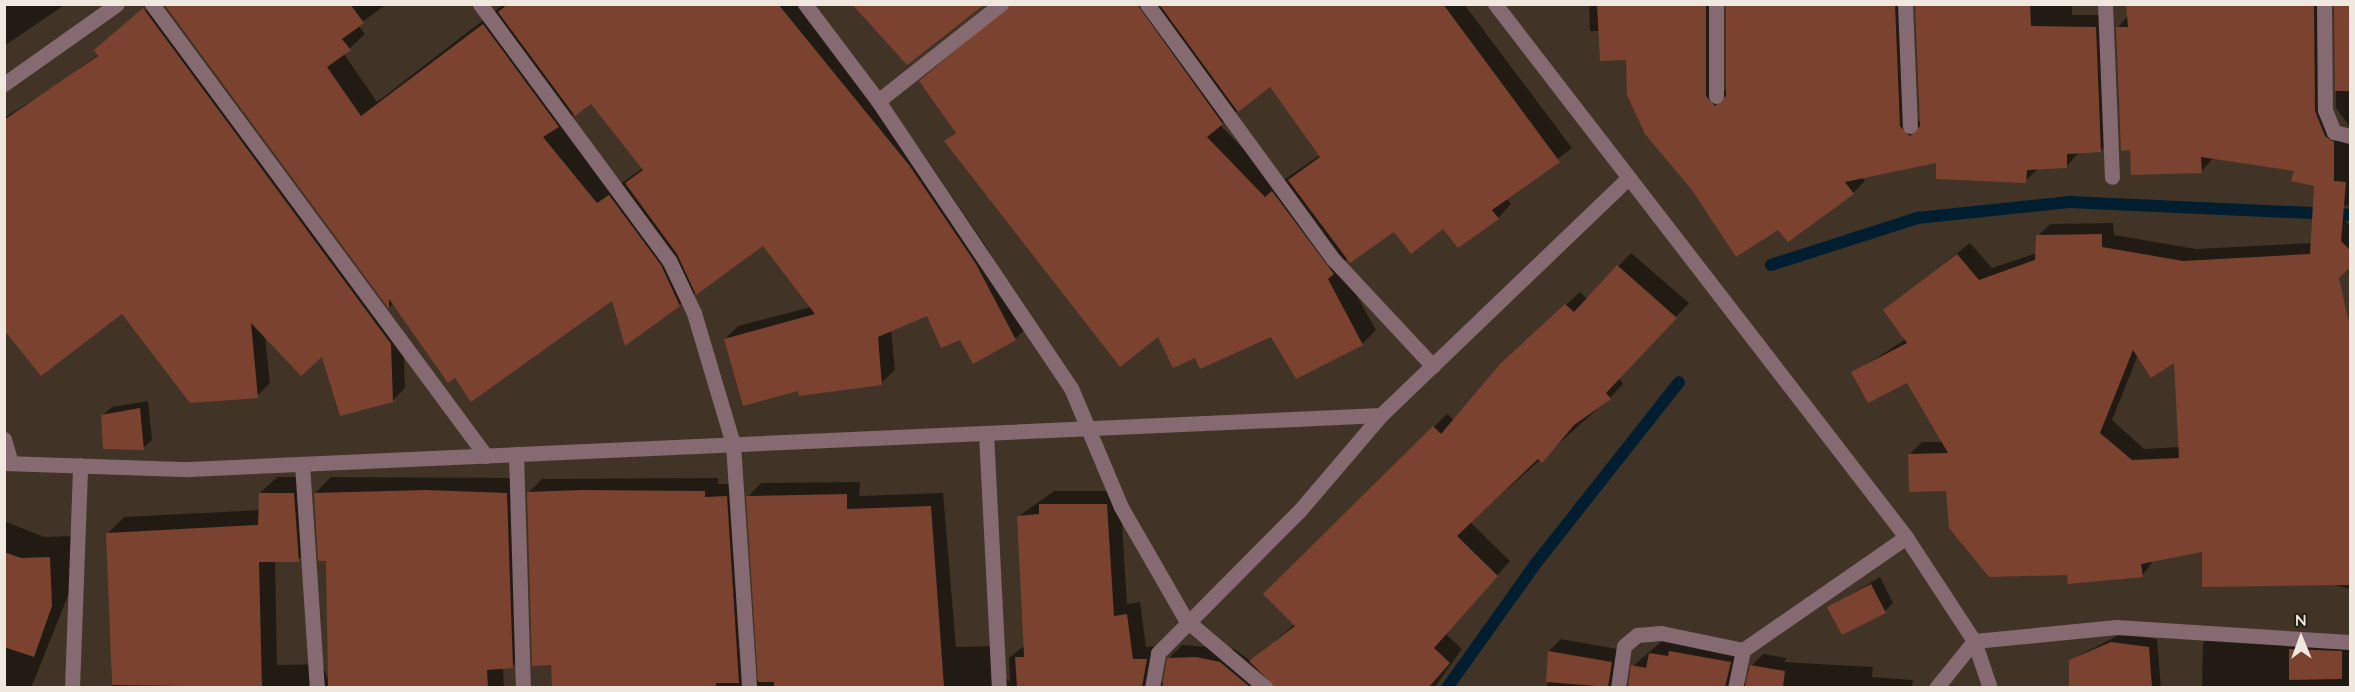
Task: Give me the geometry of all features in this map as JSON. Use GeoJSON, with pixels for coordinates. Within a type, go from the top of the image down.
{"type":"FeatureCollection","features":[{"type":"Feature","properties":{"kind":"street"},"geometry":{"type":"LineString","coordinates":[[4,84],[117,4]]}},
{"type":"Feature","properties":{"kind":"street"},"geometry":{"type":"LineString","coordinates":[[152,4],[486,456]]}},
{"type":"Feature","properties":{"kind":"street"},"geometry":{"type":"LineString","coordinates":[[480,4],[669,260],[694,313],[733,444],[749,687]]}},
{"type":"Feature","properties":{"kind":"street"},"geometry":{"type":"LineString","coordinates":[[805,4],[878,101],[1071,388],[1121,507],[1186,620],[1266,687]]}},
{"type":"Feature","properties":{"kind":"street"},"geometry":{"type":"LineString","coordinates":[[878,101],[1001,4]]}},
{"type":"Feature","properties":{"kind":"street"},"geometry":{"type":"LineString","coordinates":[[1147,4],[1334,260],[1432,366]]}},
{"type":"Feature","properties":{"kind":"street"},"geometry":{"type":"LineString","coordinates":[[1495,4],[1626,180],[1906,537],[1974,641],[1990,687]]}},
{"type":"Feature","properties":{"kind":"street"},"geometry":{"type":"LineString","coordinates":[[1716,4],[1716,96]]}},
{"type":"Feature","properties":{"kind":"street"},"geometry":{"type":"LineString","coordinates":[[1905,4],[1910,126]]}},
{"type":"Feature","properties":{"kind":"street"},"geometry":{"type":"LineString","coordinates":[[2106,4],[2112,177]]}},
{"type":"Feature","properties":{"kind":"street"},"geometry":{"type":"LineString","coordinates":[[2324,4],[2325,110],[2334,132],[2350,136]]}},
{"type":"Feature","properties":{"kind":"street"},"geometry":{"type":"LineString","coordinates":[[1152,687],[1158,653],[1186,620],[1300,510],[1381,415],[1626,180]]}},
{"type":"Feature","properties":{"kind":"street"},"geometry":{"type":"LineString","coordinates":[[4,439],[8,463],[189,469],[1381,415]]}},
{"type":"Feature","properties":{"kind":"street"},"geometry":{"type":"LineString","coordinates":[[986,433],[999,687]]}},
{"type":"Feature","properties":{"kind":"street"},"geometry":{"type":"LineString","coordinates":[[516,454],[524,687]]}},
{"type":"Feature","properties":{"kind":"street"},"geometry":{"type":"LineString","coordinates":[[302,464],[317,687]]}},
{"type":"Feature","properties":{"kind":"street"},"geometry":{"type":"LineString","coordinates":[[72,687],[80,465]]}},
{"type":"Feature","properties":{"kind":"street"},"geometry":{"type":"LineString","coordinates":[[1735,687],[1743,650],[1906,537]]}},
{"type":"Feature","properties":{"kind":"street"},"geometry":{"type":"LineString","coordinates":[[1936,687],[1974,641],[2116,627],[2350,642]]}},
{"type":"Feature","properties":{"kind":"street"},"geometry":{"type":"LineString","coordinates":[[1618,687],[1624,646],[1637,635],[1661,633],[1743,650]]}},
{"type":"Feature","properties":{"kind":"building"},"geometry":{"type":"Polygon","coordinates":[[[164,4],[350,4],[364,23],[342,39],[351,50],[327,67],[361,116],[483,24],[559,127],[543,137],[597,203],[609,195],[661,265],[680,306],[625,346],[612,301],[471,402],[455,378],[448,383],[389,299],[389,309],[164,4]]]}},
{"type":"Feature","properties":{"kind":"building"},"geometry":{"type":"Polygon","coordinates":[[[508,4],[778,4],[909,165],[976,264],[1016,340],[973,364],[960,340],[941,348],[927,316],[878,337],[882,385],[799,396],[798,391],[743,406],[724,339],[815,314],[763,246],[696,295],[677,254],[625,183],[643,170],[591,104],[575,116],[498,12],[508,4]]]}},
{"type":"Feature","properties":{"kind":"building"},"geometry":{"type":"Polygon","coordinates":[[[852,4],[985,4],[907,65],[852,4]]]}},
{"type":"Feature","properties":{"kind":"building"},"geometry":{"type":"Polygon","coordinates":[[[1011,4],[1137,4],[1223,124],[1207,137],[1265,197],[1272,191],[1334,274],[1328,279],[1363,345],[1296,379],[1271,337],[1200,369],[1195,358],[1173,368],[1158,337],[1120,367],[944,141],[956,133],[919,81],[1011,4]]]}},
{"type":"Feature","properties":{"kind":"building"},"geometry":{"type":"Polygon","coordinates":[[[1159,4],[1443,4],[1560,162],[1492,210],[1499,219],[1458,248],[1443,229],[1411,254],[1394,232],[1350,263],[1288,180],[1320,157],[1270,87],[1238,112],[1159,4]]]}},
{"type":"Feature","properties":{"kind":"building"},"geometry":{"type":"Polygon","coordinates":[[[1597,4],[1706,4],[1706,96],[1715,106],[1726,96],[1726,4],[1895,4],[1900,126],[1910,136],[1920,126],[1915,4],[2030,4],[2031,26],[2096,27],[2101,152],[2067,154],[2067,168],[2027,170],[2026,183],[1936,179],[1936,163],[1845,182],[1854,194],[1788,242],[1778,230],[1736,257],[1692,190],[1645,134],[1627,95],[1626,60],[1600,61],[1597,4]]]}},
{"type":"Feature","properties":{"kind":"building"},"geometry":{"type":"Polygon","coordinates":[[[2126,4],[2314,4],[2315,111],[2325,136],[2334,142],[2334,181],[2346,182],[2341,241],[2350,250],[2350,267],[2339,278],[2349,323],[2350,585],[2202,587],[2202,552],[2141,564],[2143,577],[2068,584],[2067,575],[1989,577],[1949,528],[1946,491],[1909,492],[1908,454],[1948,453],[1907,383],[1868,403],[1851,372],[1907,343],[1883,310],[1957,254],[1979,280],[2035,260],[2036,235],[2102,234],[2102,247],[2183,261],[2310,254],[2314,186],[2291,181],[2294,171],[2201,157],[2202,173],[2131,175],[2130,150],[2121,151],[2116,27],[2128,27],[2126,4]],[[2133,350],[2100,433],[2132,460],[2179,458],[2174,363],[2151,378],[2133,350]]]}},
{"type":"Feature","properties":{"kind":"building"},"geometry":{"type":"Polygon","coordinates":[[[2334,4],[2350,4],[2350,91],[2335,91],[2335,108],[2334,4]]]}},
{"type":"Feature","properties":{"kind":"building"},"geometry":{"type":"Polygon","coordinates":[[[143,8],[391,344],[393,402],[340,416],[322,357],[301,376],[251,323],[258,398],[190,403],[122,314],[41,376],[4,330],[4,120],[98,56],[94,50],[143,8]]]}},
{"type":"Feature","properties":{"kind":"building"},"geometry":{"type":"Polygon","coordinates":[[[1617,265],[1677,318],[1606,393],[1611,399],[1574,425],[1542,463],[1538,459],[1457,536],[1498,576],[1434,648],[1450,663],[1429,687],[1275,687],[1249,661],[1295,626],[1263,594],[1433,426],[1441,434],[1500,364],[1565,304],[1574,312],[1617,265]]]}},
{"type":"Feature","properties":{"kind":"building"},"geometry":{"type":"Polygon","coordinates":[[[140,408],[144,450],[103,449],[101,415],[140,408]]]}},
{"type":"Feature","properties":{"kind":"building"},"geometry":{"type":"Polygon","coordinates":[[[426,490],[507,493],[513,668],[487,670],[488,687],[328,687],[326,561],[318,561],[314,493],[426,490]]]}},
{"type":"Feature","properties":{"kind":"building"},"geometry":{"type":"Polygon","coordinates":[[[705,491],[705,497],[727,496],[739,683],[716,683],[716,687],[552,687],[551,665],[532,666],[527,492],[705,491]]]}},
{"type":"Feature","properties":{"kind":"building"},"geometry":{"type":"Polygon","coordinates":[[[259,493],[294,493],[299,562],[259,562],[262,687],[112,685],[106,533],[258,525],[259,493]]]}},
{"type":"Feature","properties":{"kind":"building"},"geometry":{"type":"Polygon","coordinates":[[[847,494],[847,509],[931,506],[944,687],[774,687],[774,682],[758,682],[746,496],[847,494]]]}},
{"type":"Feature","properties":{"kind":"building"},"geometry":{"type":"Polygon","coordinates":[[[1039,504],[1107,504],[1114,616],[1127,614],[1133,659],[1147,659],[1142,687],[1017,687],[1015,657],[1024,657],[1017,516],[1039,514],[1039,504]]]}},
{"type":"Feature","properties":{"kind":"building"},"geometry":{"type":"Polygon","coordinates":[[[4,552],[21,558],[50,557],[52,606],[34,657],[4,647],[4,552]]]}},
{"type":"Feature","properties":{"kind":"building"},"geometry":{"type":"Polygon","coordinates":[[[1871,584],[1886,613],[1842,635],[1827,607],[1871,584]]]}},
{"type":"Feature","properties":{"kind":"building"},"geometry":{"type":"Polygon","coordinates":[[[2111,642],[2149,647],[2152,687],[2069,687],[2069,660],[2111,642]]]}},
{"type":"Feature","properties":{"kind":"building"},"geometry":{"type":"Polygon","coordinates":[[[2289,649],[2342,651],[2342,679],[2289,680],[2289,649]]]}},
{"type":"Feature","properties":{"kind":"building"},"geometry":{"type":"Polygon","coordinates":[[[1548,651],[1612,662],[1608,687],[1546,682],[1548,651]]]}},
{"type":"Feature","properties":{"kind":"building"},"geometry":{"type":"Polygon","coordinates":[[[1669,651],[1731,662],[1725,687],[1628,687],[1631,665],[1646,668],[1649,653],[1668,656],[1669,651]]]}},
{"type":"Feature","properties":{"kind":"building"},"geometry":{"type":"Polygon","coordinates":[[[1196,657],[1220,662],[1250,687],[1162,687],[1167,658],[1196,657]]]}},
{"type":"Feature","properties":{"kind":"building"},"geometry":{"type":"Polygon","coordinates":[[[1750,665],[1785,671],[1783,687],[1745,687],[1750,665]]]}},
{"type":"Feature","properties":{"kind":"waterway"},"geometry":{"type":"LineString","coordinates":[[1771,265],[1917,218],[2069,202],[2350,215]]}},
{"type":"Feature","properties":{"kind":"waterway"},"geometry":{"type":"LineString","coordinates":[[1447,688],[1537,562],[1679,382]]}}]}
